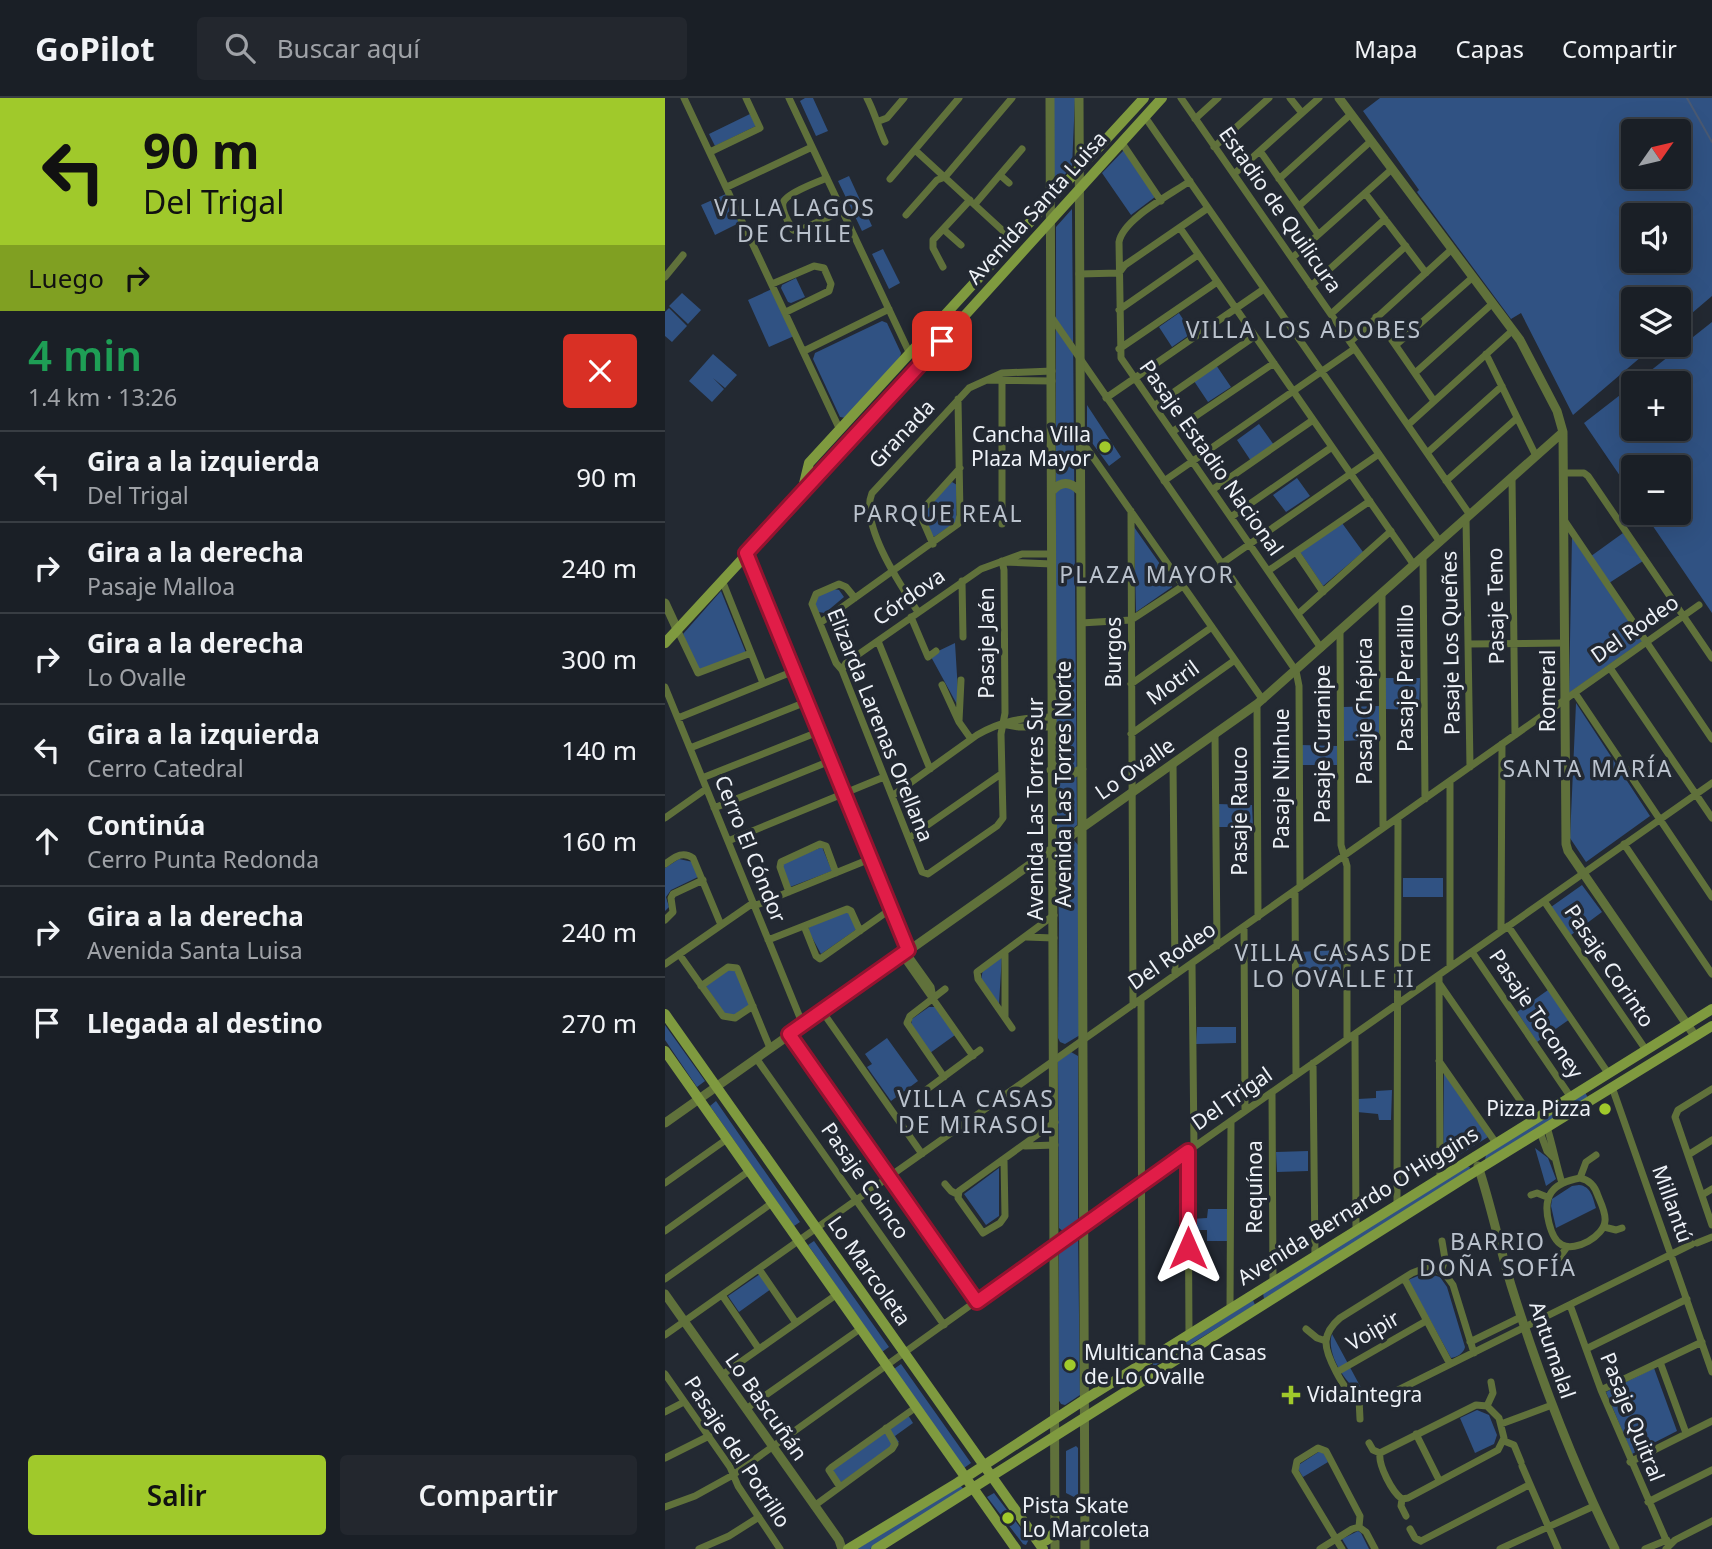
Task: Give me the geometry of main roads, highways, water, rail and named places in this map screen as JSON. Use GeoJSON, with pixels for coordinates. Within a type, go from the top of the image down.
{"type":"FeatureCollection","features":[{"type":"Feature","properties":{"kind":"main road","name":"Avenida Santa Luisa"},"geometry":{"type":"LineString","coordinates":[[798,498],[804,487],[807,466],[813,459],[1144,98]]}},
{"type":"Feature","properties":{"kind":"main road","name":"Avenida Santa Luisa"},"geometry":{"type":"LineString","coordinates":[[665,643],[1162,98]]}},
{"type":"Feature","properties":{"kind":"main road"},"geometry":{"type":"LineString","coordinates":[[931,331],[940,331],[942,341]]}},
{"type":"Feature","properties":{"kind":"main road"},"geometry":{"type":"LineString","coordinates":[[813,459],[817,468],[826,469]]}},
{"type":"Feature","properties":{"kind":"main road","name":"Avenida Bernardo O'Higgins"},"geometry":{"type":"LineString","coordinates":[[846,1547],[965,1478],[1230,1308],[1712,1009]]}},
{"type":"Feature","properties":{"kind":"main road","name":"Lo Marcoleta"},"geometry":{"type":"LineString","coordinates":[[665,1014],[990,1478],[1038,1542]]}},
{"type":"Feature","properties":{"kind":"main road","name":"Avenida Bernardo O'Higgins"},"geometry":{"type":"LineString","coordinates":[[876,1549],[1191,1349],[1712,1026]]}},
{"type":"Feature","properties":{"kind":"main road","name":"Lo Marcoleta"},"geometry":{"type":"LineString","coordinates":[[667,1058],[699,1099],[1016,1548]]}},
{"type":"Feature","properties":{"kind":"main road"},"geometry":{"type":"LineString","coordinates":[[1625,1063],[1626,1079]]}},
{"type":"Feature","properties":{"kind":"main road"},"geometry":{"type":"LineString","coordinates":[[1586,1087],[1593,1099]]}},
{"type":"Feature","properties":{"kind":"main road"},"geometry":{"type":"LineString","coordinates":[[1251,1295],[1257,1300],[1259,1307]]}},
{"type":"Feature","properties":{"kind":"main road"},"geometry":{"type":"LineString","coordinates":[[1186,1336],[1185,1344],[1191,1349]]}},
{"type":"Feature","properties":{"kind":"main road"},"geometry":{"type":"LineString","coordinates":[[1016,1548],[1047,1540],[1055,1532]]}},
{"type":"Feature","properties":{"kind":"waterway"},"geometry":{"type":"LineString","coordinates":[[1687,98],[1712,142]]}},
{"type":"Feature","properties":{"kind":"place","name":"Cancha Villa Plaza Mayor"},"geometry":{"type":"Point","coordinates":[1105,447]}},
{"type":"Feature","properties":{"kind":"place","name":"Pizza Pizza"},"geometry":{"type":"Point","coordinates":[1605,1109]}},
{"type":"Feature","properties":{"kind":"place","name":"Multicancha Casas de Lo Ovalle"},"geometry":{"type":"Point","coordinates":[1070,1365]}},
{"type":"Feature","properties":{"kind":"place","name":"VidaIntegra"},"geometry":{"type":"Point","coordinates":[1291,1395]}},
{"type":"Feature","properties":{"kind":"place","name":"Pista Skate Lo Marcoleta"},"geometry":{"type":"Point","coordinates":[1008,1518]}},
{"type":"Feature","properties":{"kind":"district","name":"VILLA LAGOS DE CHILE"},"geometry":{"type":"Point","coordinates":[795,221]}},
{"type":"Feature","properties":{"kind":"district","name":"VILLA LOS ADOBES"},"geometry":{"type":"Point","coordinates":[1304,330]}},
{"type":"Feature","properties":{"kind":"district","name":"PARQUE REAL"},"geometry":{"type":"Point","coordinates":[938,514]}},
{"type":"Feature","properties":{"kind":"district","name":"PLAZA MAYOR"},"geometry":{"type":"Point","coordinates":[1147,575]}},
{"type":"Feature","properties":{"kind":"district","name":"SANTA MARÍA"},"geometry":{"type":"Point","coordinates":[1588,769]}},
{"type":"Feature","properties":{"kind":"district","name":"VILLA CASAS DE LO OVALLE II"},"geometry":{"type":"Point","coordinates":[1334,966]}},
{"type":"Feature","properties":{"kind":"district","name":"VILLA CASAS DE MIRASOL"},"geometry":{"type":"Point","coordinates":[976,1112]}},
{"type":"Feature","properties":{"kind":"district","name":"BARRIO DOÑA SOFÍA"},"geometry":{"type":"Point","coordinates":[1498,1255]}}]}
